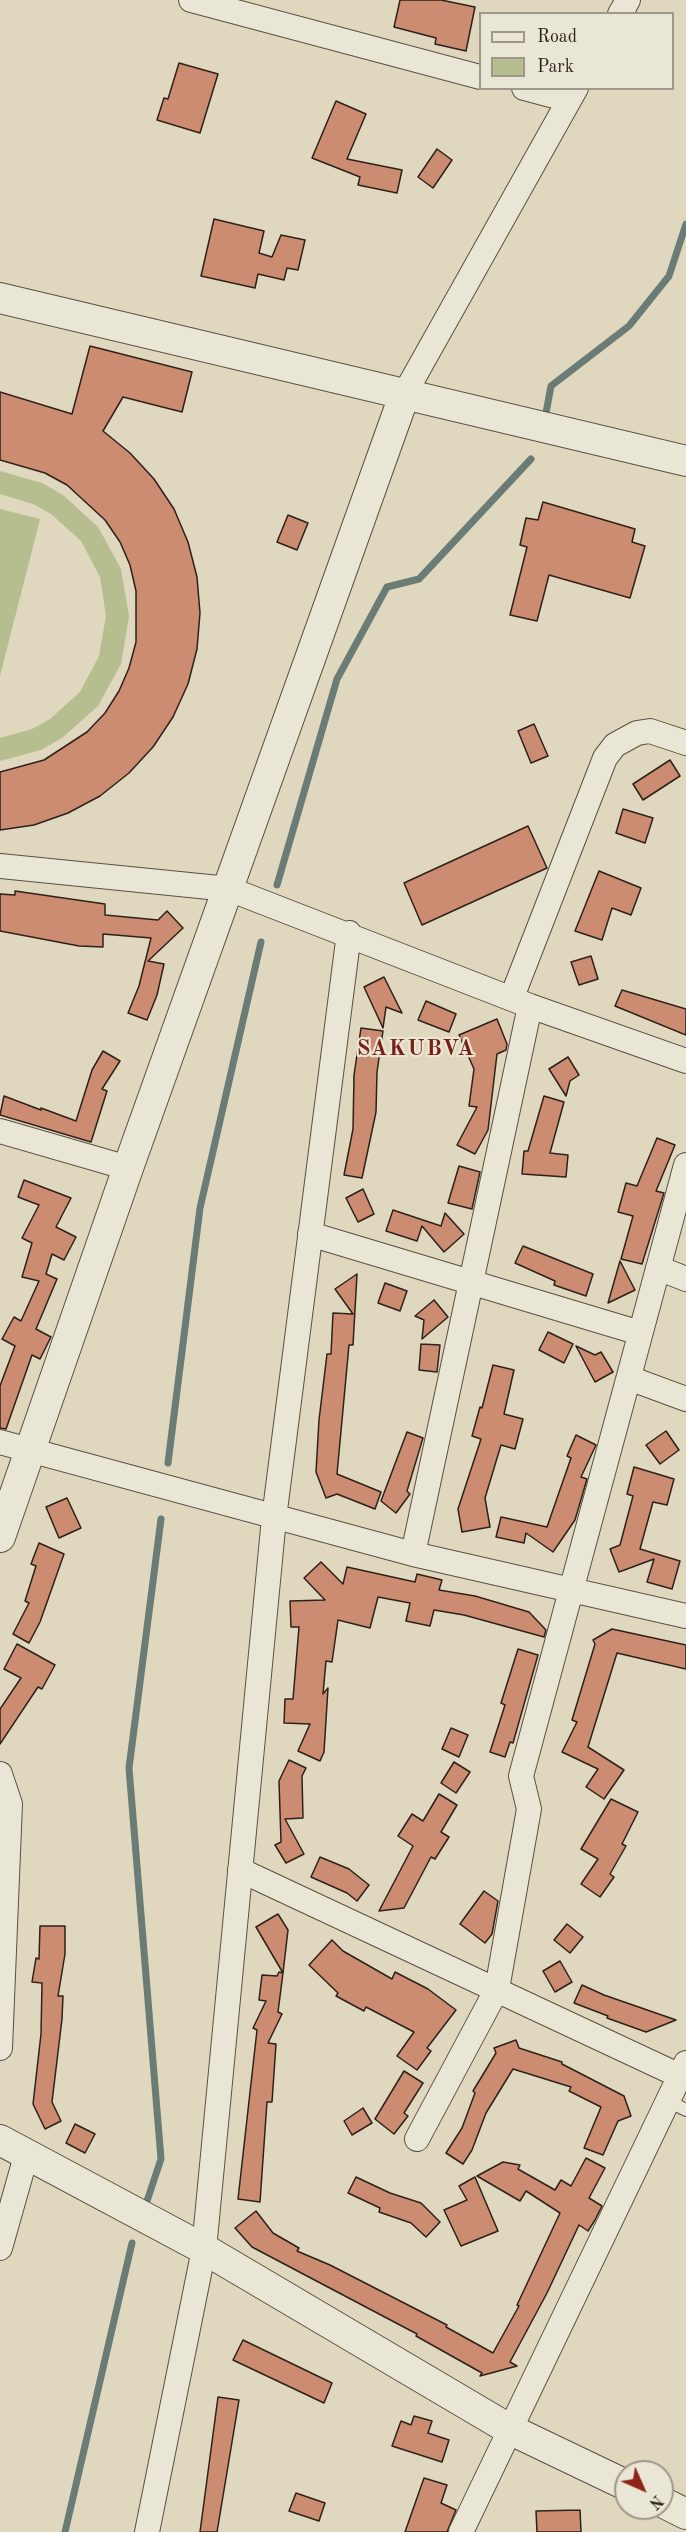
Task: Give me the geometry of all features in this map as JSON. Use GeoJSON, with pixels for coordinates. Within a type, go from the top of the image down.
{"type":"FeatureCollection","features":[{"type":"Feature","properties":{"kind":"street"},"geometry":{"type":"LineString","coordinates":[[191,0],[221,4],[479,77]]}},
{"type":"Feature","properties":{"kind":"street"},"geometry":{"type":"LineString","coordinates":[[0,1538],[128,1168],[405,393],[572,94],[540,90]]}},
{"type":"Feature","properties":{"kind":"street"},"geometry":{"type":"LineString","coordinates":[[0,298],[686,460]]}},
{"type":"Feature","properties":{"kind":"street"},"geometry":{"type":"LineString","coordinates":[[413,1554],[471,1282],[521,1002],[605,758],[615,745],[637,733],[650,731],[686,742]]}},
{"type":"Feature","properties":{"kind":"street"},"geometry":{"type":"LineString","coordinates":[[0,866],[229,889],[348,933],[521,1002],[686,1061]]}},
{"type":"Feature","properties":{"kind":"street"},"geometry":{"type":"LineString","coordinates":[[147,2532],[204,2249],[274,1518],[348,933]]}},
{"type":"Feature","properties":{"kind":"street"},"geometry":{"type":"LineString","coordinates":[[0,1131],[128,1168]]}},
{"type":"Feature","properties":{"kind":"street"},"geometry":{"type":"LineString","coordinates":[[417,2139],[497,1989],[529,1809],[521,1776],[569,1590],[686,1166]]}},
{"type":"Feature","properties":{"kind":"street"},"geometry":{"type":"LineString","coordinates":[[310,1234],[640,1333]]}},
{"type":"Feature","properties":{"kind":"street"},"geometry":{"type":"LineString","coordinates":[[658,1268],[686,1279]]}},
{"type":"Feature","properties":{"kind":"street"},"geometry":{"type":"LineString","coordinates":[[629,1378],[686,1399]]}},
{"type":"Feature","properties":{"kind":"street"},"geometry":{"type":"LineString","coordinates":[[0,1442],[413,1554],[686,1616]]}},
{"type":"Feature","properties":{"kind":"street"},"geometry":{"type":"LineString","coordinates":[[0,1774],[10,1804],[0,2048]]}},
{"type":"Feature","properties":{"kind":"street"},"geometry":{"type":"LineString","coordinates":[[240,1870],[497,1989],[683,2069],[677,2105],[509,2429],[461,2532]]}},
{"type":"Feature","properties":{"kind":"street"},"geometry":{"type":"LineString","coordinates":[[0,2140],[26,2156],[204,2249],[509,2429],[614,2479]]}},
{"type":"Feature","properties":{"kind":"street"},"geometry":{"type":"LineString","coordinates":[[0,2248],[26,2156]]}},
{"type":"Feature","properties":{"kind":"green space"},"geometry":{"type":"Polygon","coordinates":[[[0,471],[42,483],[63,495],[98,527],[121,569],[129,616],[121,664],[98,706],[62,738],[41,750],[0,761],[0,738],[32,729],[50,719],[80,692],[99,656],[106,616],[100,577],[81,541],[51,514],[33,504],[0,494],[0,471]]]}},
{"type":"Feature","properties":{"kind":"green space"},"geometry":{"type":"Polygon","coordinates":[[[0,509],[40,519],[0,676],[0,509]]]}},
{"type":"Feature","properties":{"kind":"building"},"geometry":{"type":"Polygon","coordinates":[[[400,0],[441,0],[475,7],[466,51],[435,44],[436,38],[394,27],[400,0]]]}},
{"type":"Feature","properties":{"kind":"building"},"geometry":{"type":"Polygon","coordinates":[[[179,63],[218,74],[200,133],[157,120],[164,98],[168,99],[179,63]]]}},
{"type":"Feature","properties":{"kind":"building"},"geometry":{"type":"Polygon","coordinates":[[[336,101],[366,114],[347,159],[402,170],[397,193],[358,185],[360,177],[312,158],[336,101]]]}},
{"type":"Feature","properties":{"kind":"building"},"geometry":{"type":"Polygon","coordinates":[[[437,149],[452,160],[433,188],[418,177],[437,149]]]}},
{"type":"Feature","properties":{"kind":"building"},"geometry":{"type":"Polygon","coordinates":[[[214,219],[264,231],[259,253],[272,257],[281,235],[305,240],[298,270],[287,268],[284,280],[258,274],[255,288],[201,276],[214,219]]]}},
{"type":"Feature","properties":{"kind":"building"},"geometry":{"type":"Polygon","coordinates":[[[90,346],[192,372],[182,412],[123,397],[103,431],[130,453],[154,479],[174,509],[188,542],[197,577],[200,613],[197,649],[188,684],[173,717],[153,747],[129,773],[100,796],[68,813],[34,825],[0,830],[0,772],[44,760],[87,732],[105,713],[119,691],[129,668],[136,642],[136,591],[130,565],[120,542],[105,520],[67,485],[45,473],[0,460],[0,392],[72,414],[90,346]]]}},
{"type":"Feature","properties":{"kind":"building"},"geometry":{"type":"Polygon","coordinates":[[[543,502],[635,529],[632,542],[645,546],[630,598],[549,575],[537,621],[510,615],[527,547],[520,545],[526,518],[538,520],[543,502]]]}},
{"type":"Feature","properties":{"kind":"building"},"geometry":{"type":"Polygon","coordinates":[[[288,515],[308,523],[297,550],[277,542],[288,515]]]}},
{"type":"Feature","properties":{"kind":"building"},"geometry":{"type":"Polygon","coordinates":[[[534,724],[548,756],[531,763],[518,731],[534,724]]]}},
{"type":"Feature","properties":{"kind":"building"},"geometry":{"type":"Polygon","coordinates":[[[670,760],[680,776],[643,800],[633,784],[670,760]]]}},
{"type":"Feature","properties":{"kind":"building"},"geometry":{"type":"Polygon","coordinates":[[[623,809],[653,818],[645,843],[616,833],[623,809]]]}},
{"type":"Feature","properties":{"kind":"building"},"geometry":{"type":"Polygon","coordinates":[[[528,826],[547,868],[422,925],[404,883],[528,826]]]}},
{"type":"Feature","properties":{"kind":"building"},"geometry":{"type":"Polygon","coordinates":[[[599,871],[641,888],[631,915],[612,908],[602,940],[575,931],[599,871]]]}},
{"type":"Feature","properties":{"kind":"building"},"geometry":{"type":"Polygon","coordinates":[[[15,891],[105,904],[105,915],[158,920],[167,911],[183,928],[148,961],[164,964],[157,995],[147,1020],[128,1013],[139,986],[151,938],[103,934],[103,947],[79,946],[0,931],[0,894],[15,895],[15,891]]]}},
{"type":"Feature","properties":{"kind":"building"},"geometry":{"type":"Polygon","coordinates":[[[591,956],[598,979],[579,985],[571,962],[591,956]]]}},
{"type":"Feature","properties":{"kind":"building"},"geometry":{"type":"Polygon","coordinates":[[[384,977],[402,1013],[386,1007],[383,1028],[364,987],[384,977]]]}},
{"type":"Feature","properties":{"kind":"building"},"geometry":{"type":"Polygon","coordinates":[[[622,990],[686,1009],[686,1035],[615,1006],[622,990]]]}},
{"type":"Feature","properties":{"kind":"building"},"geometry":{"type":"Polygon","coordinates":[[[426,1001],[456,1014],[449,1032],[418,1020],[426,1001]]]}},
{"type":"Feature","properties":{"kind":"building"},"geometry":{"type":"Polygon","coordinates":[[[497,1019],[507,1044],[506,1050],[497,1054],[488,1130],[475,1154],[457,1145],[477,1107],[469,1106],[474,1069],[459,1035],[497,1019]]]}},
{"type":"Feature","properties":{"kind":"building"},"geometry":{"type":"Polygon","coordinates":[[[361,1028],[383,1031],[377,1072],[376,1112],[362,1178],[344,1175],[353,1129],[354,1075],[361,1028]]]}},
{"type":"Feature","properties":{"kind":"building"},"geometry":{"type":"Polygon","coordinates":[[[103,1051],[120,1061],[102,1089],[107,1091],[91,1142],[0,1115],[4,1096],[76,1121],[92,1070],[103,1051]]]}},
{"type":"Feature","properties":{"kind":"building"},"geometry":{"type":"Polygon","coordinates":[[[568,1057],[579,1075],[570,1081],[566,1096],[549,1069],[568,1057]]]}},
{"type":"Feature","properties":{"kind":"building"},"geometry":{"type":"Polygon","coordinates":[[[544,1096],[564,1102],[550,1153],[568,1155],[566,1177],[522,1174],[524,1151],[528,1151],[544,1096]]]}},
{"type":"Feature","properties":{"kind":"building"},"geometry":{"type":"Polygon","coordinates":[[[657,1138],[675,1145],[656,1191],[664,1193],[642,1264],[621,1259],[633,1216],[618,1212],[626,1183],[637,1186],[657,1138]]]}},
{"type":"Feature","properties":{"kind":"building"},"geometry":{"type":"Polygon","coordinates":[[[459,1166],[480,1172],[472,1209],[448,1203],[459,1166]]]}},
{"type":"Feature","properties":{"kind":"building"},"geometry":{"type":"Polygon","coordinates":[[[24,1180],[71,1198],[56,1227],[76,1237],[64,1260],[52,1254],[46,1274],[57,1279],[36,1329],[51,1337],[40,1359],[32,1355],[6,1429],[0,1428],[0,1386],[15,1346],[2,1339],[14,1317],[21,1321],[39,1281],[22,1277],[32,1243],[22,1238],[39,1205],[18,1197],[24,1180]]]}},
{"type":"Feature","properties":{"kind":"building"},"geometry":{"type":"Polygon","coordinates":[[[363,1189],[374,1214],[358,1222],[346,1198],[363,1189]]]}},
{"type":"Feature","properties":{"kind":"building"},"geometry":{"type":"Polygon","coordinates":[[[393,1210],[441,1226],[445,1213],[464,1234],[444,1252],[422,1226],[417,1241],[386,1231],[393,1210]]]}},
{"type":"Feature","properties":{"kind":"building"},"geometry":{"type":"Polygon","coordinates":[[[523,1246],[593,1274],[586,1296],[554,1285],[555,1281],[515,1263],[523,1246]]]}},
{"type":"Feature","properties":{"kind":"building"},"geometry":{"type":"Polygon","coordinates":[[[620,1261],[635,1290],[608,1303],[620,1261]]]}},
{"type":"Feature","properties":{"kind":"building"},"geometry":{"type":"Polygon","coordinates":[[[357,1274],[353,1345],[349,1345],[337,1474],[381,1492],[375,1509],[337,1494],[326,1498],[316,1472],[319,1420],[327,1354],[331,1354],[333,1313],[353,1314],[335,1289],[357,1274]]]}},
{"type":"Feature","properties":{"kind":"building"},"geometry":{"type":"Polygon","coordinates":[[[385,1283],[407,1291],[400,1311],[378,1303],[385,1283]]]}},
{"type":"Feature","properties":{"kind":"building"},"geometry":{"type":"Polygon","coordinates":[[[434,1300],[448,1317],[422,1339],[424,1320],[415,1316],[434,1300]]]}},
{"type":"Feature","properties":{"kind":"building"},"geometry":{"type":"Polygon","coordinates":[[[548,1332],[573,1344],[564,1363],[539,1350],[548,1332]]]}},
{"type":"Feature","properties":{"kind":"building"},"geometry":{"type":"Polygon","coordinates":[[[421,1344],[440,1345],[437,1372],[419,1370],[421,1344]]]}},
{"type":"Feature","properties":{"kind":"building"},"geometry":{"type":"Polygon","coordinates":[[[576,1346],[595,1355],[601,1352],[613,1372],[595,1382],[576,1346]]]}},
{"type":"Feature","properties":{"kind":"building"},"geometry":{"type":"Polygon","coordinates":[[[493,1365],[514,1370],[504,1414],[523,1419],[515,1449],[501,1445],[485,1498],[490,1527],[462,1532],[458,1509],[481,1439],[472,1436],[493,1365]]]}},
{"type":"Feature","properties":{"kind":"building"},"geometry":{"type":"Polygon","coordinates":[[[666,1431],[679,1450],[660,1464],[646,1445],[666,1431]]]}},
{"type":"Feature","properties":{"kind":"building"},"geometry":{"type":"Polygon","coordinates":[[[407,1432],[423,1438],[407,1491],[410,1494],[396,1513],[381,1501],[407,1432]]]}},
{"type":"Feature","properties":{"kind":"building"},"geometry":{"type":"Polygon","coordinates":[[[576,1435],[596,1445],[581,1477],[587,1479],[575,1520],[553,1552],[526,1533],[524,1543],[496,1537],[501,1517],[547,1527],[571,1458],[567,1456],[576,1435]]]}},
{"type":"Feature","properties":{"kind":"building"},"geometry":{"type":"Polygon","coordinates":[[[634,1467],[674,1479],[667,1505],[653,1502],[640,1549],[680,1561],[672,1589],[647,1582],[654,1559],[619,1572],[610,1549],[620,1545],[633,1496],[627,1494],[634,1467]]]}},
{"type":"Feature","properties":{"kind":"building"},"geometry":{"type":"Polygon","coordinates":[[[67,1498],[81,1528],[59,1538],[46,1507],[67,1498]]]}},
{"type":"Feature","properties":{"kind":"building"},"geometry":{"type":"Polygon","coordinates":[[[39,1543],[64,1554],[40,1622],[29,1643],[13,1634],[29,1603],[25,1601],[36,1566],[31,1564],[39,1543]]]}},
{"type":"Feature","properties":{"kind":"building"},"geometry":{"type":"Polygon","coordinates":[[[321,1562],[343,1584],[347,1567],[415,1582],[417,1574],[442,1580],[439,1590],[475,1596],[529,1612],[546,1630],[544,1637],[464,1615],[434,1610],[430,1626],[406,1621],[410,1603],[378,1597],[370,1628],[338,1620],[332,1662],[326,1661],[323,1694],[328,1688],[324,1752],[320,1761],[298,1751],[310,1724],[284,1723],[285,1699],[293,1699],[299,1627],[291,1627],[290,1601],[325,1600],[304,1578],[321,1562]]]}},
{"type":"Feature","properties":{"kind":"building"},"geometry":{"type":"Polygon","coordinates":[[[612,1629],[686,1645],[686,1669],[617,1653],[588,1747],[624,1770],[604,1799],[586,1787],[598,1769],[562,1752],[577,1722],[572,1720],[595,1644],[593,1640],[612,1629]]]}},
{"type":"Feature","properties":{"kind":"building"},"geometry":{"type":"Polygon","coordinates":[[[17,1644],[55,1665],[42,1689],[38,1687],[0,1744],[0,1709],[21,1678],[4,1669],[17,1644]]]}},
{"type":"Feature","properties":{"kind":"building"},"geometry":{"type":"Polygon","coordinates":[[[518,1649],[538,1655],[513,1743],[510,1742],[505,1757],[490,1752],[505,1705],[501,1703],[518,1649]]]}},
{"type":"Feature","properties":{"kind":"building"},"geometry":{"type":"Polygon","coordinates":[[[451,1728],[468,1735],[459,1757],[442,1749],[451,1728]]]}},
{"type":"Feature","properties":{"kind":"building"},"geometry":{"type":"Polygon","coordinates":[[[289,1760],[306,1768],[302,1776],[303,1818],[285,1819],[304,1854],[286,1863],[275,1845],[281,1842],[279,1781],[289,1760]]]}},
{"type":"Feature","properties":{"kind":"building"},"geometry":{"type":"Polygon","coordinates":[[[454,1762],[470,1772],[456,1793],[441,1783],[454,1762]]]}},
{"type":"Feature","properties":{"kind":"building"},"geometry":{"type":"Polygon","coordinates":[[[439,1794],[457,1805],[441,1832],[449,1837],[435,1859],[431,1857],[404,1908],[379,1911],[413,1846],[398,1836],[412,1814],[423,1821],[439,1794]]]}},
{"type":"Feature","properties":{"kind":"building"},"geometry":{"type":"Polygon","coordinates":[[[611,1799],[638,1812],[622,1844],[626,1846],[610,1874],[614,1877],[600,1897],[581,1884],[598,1859],[581,1849],[611,1799]]]}},
{"type":"Feature","properties":{"kind":"building"},"geometry":{"type":"Polygon","coordinates":[[[320,1857],[349,1869],[369,1885],[357,1901],[347,1893],[311,1877],[320,1857]]]}},
{"type":"Feature","properties":{"kind":"building"},"geometry":{"type":"Polygon","coordinates":[[[484,1891],[498,1901],[492,1934],[485,1943],[460,1924],[484,1891]]]}},
{"type":"Feature","properties":{"kind":"building"},"geometry":{"type":"Polygon","coordinates":[[[278,1914],[288,1930],[283,1973],[256,1927],[278,1914]]]}},
{"type":"Feature","properties":{"kind":"building"},"geometry":{"type":"Polygon","coordinates":[[[567,1924],[583,1937],[570,1953],[554,1940],[567,1924]]]}},
{"type":"Feature","properties":{"kind":"building"},"geometry":{"type":"Polygon","coordinates":[[[40,1926],[65,1926],[65,1954],[58,1996],[63,1996],[62,2019],[52,2102],[61,2121],[45,2129],[33,2104],[41,2034],[42,1983],[32,1982],[36,1958],[39,1959],[40,1926]]]}},
{"type":"Feature","properties":{"kind":"building"},"geometry":{"type":"Polygon","coordinates":[[[332,1940],[343,1951],[392,1979],[395,1972],[428,1989],[456,2010],[427,2048],[431,2051],[417,2070],[397,2056],[414,2032],[366,2007],[364,2011],[336,1996],[338,1993],[309,1965],[332,1940]]]}},
{"type":"Feature","properties":{"kind":"building"},"geometry":{"type":"Polygon","coordinates":[[[560,1961],[572,1982],[555,1992],[543,1971],[560,1961]]]}},
{"type":"Feature","properties":{"kind":"building"},"geometry":{"type":"Polygon","coordinates":[[[279,1972],[283,1973],[278,2012],[282,2014],[268,2043],[276,2044],[272,2102],[267,2102],[260,2202],[238,2199],[257,2030],[253,2028],[266,2001],[259,2000],[262,1975],[277,1976],[279,1972]]]}},
{"type":"Feature","properties":{"kind":"building"},"geometry":{"type":"Polygon","coordinates":[[[582,1985],[676,2020],[646,2032],[607,2018],[608,2016],[574,2003],[582,1985]]]}},
{"type":"Feature","properties":{"kind":"building"},"geometry":{"type":"Polygon","coordinates":[[[516,2040],[519,2048],[562,2062],[624,2096],[631,2116],[618,2121],[603,2155],[584,2148],[601,2107],[569,2091],[571,2087],[513,2069],[486,2113],[472,2150],[463,2164],[446,2153],[462,2128],[475,2093],[473,2091],[496,2053],[494,2048],[516,2040]]]}},
{"type":"Feature","properties":{"kind":"building"},"geometry":{"type":"Polygon","coordinates":[[[404,2071],[423,2083],[404,2113],[408,2116],[394,2134],[375,2119],[404,2071]]]}},
{"type":"Feature","properties":{"kind":"building"},"geometry":{"type":"Polygon","coordinates":[[[363,2108],[372,2123],[352,2135],[344,2121],[363,2108]]]}},
{"type":"Feature","properties":{"kind":"building"},"geometry":{"type":"Polygon","coordinates":[[[75,2124],[95,2134],[85,2153],[66,2143],[75,2124]]]}},
{"type":"Feature","properties":{"kind":"building"},"geometry":{"type":"Polygon","coordinates":[[[586,2158],[605,2168],[589,2198],[602,2206],[588,2231],[579,2225],[547,2293],[510,2362],[517,2366],[480,2376],[482,2373],[416,2336],[417,2334],[252,2247],[235,2228],[256,2211],[273,2233],[299,2248],[297,2251],[330,2265],[447,2325],[446,2327],[493,2353],[519,2306],[517,2305],[560,2213],[526,2191],[520,2201],[477,2176],[503,2162],[520,2165],[518,2169],[555,2190],[561,2180],[571,2186],[586,2158]]]}},
{"type":"Feature","properties":{"kind":"building"},"geometry":{"type":"Polygon","coordinates":[[[356,2177],[390,2193],[421,2203],[440,2222],[426,2237],[411,2223],[379,2212],[380,2208],[348,2193],[356,2177]]]}},
{"type":"Feature","properties":{"kind":"building"},"geometry":{"type":"Polygon","coordinates":[[[475,2177],[498,2231],[461,2246],[444,2210],[467,2200],[459,2186],[475,2177]]]}},
{"type":"Feature","properties":{"kind":"building"},"geometry":{"type":"Polygon","coordinates":[[[243,2340],[332,2383],[324,2403],[233,2360],[243,2340]]]}},
{"type":"Feature","properties":{"kind":"building"},"geometry":{"type":"Polygon","coordinates":[[[218,2397],[239,2400],[217,2532],[200,2532],[218,2397]]]}},
{"type":"Feature","properties":{"kind":"building"},"geometry":{"type":"Polygon","coordinates":[[[414,2416],[432,2421],[428,2433],[449,2440],[442,2462],[392,2446],[401,2421],[411,2425],[414,2416]]]}},
{"type":"Feature","properties":{"kind":"building"},"geometry":{"type":"Polygon","coordinates":[[[424,2478],[447,2485],[441,2503],[456,2510],[447,2532],[405,2532],[424,2478]]]}},
{"type":"Feature","properties":{"kind":"building"},"geometry":{"type":"Polygon","coordinates":[[[296,2493],[325,2503],[319,2521],[289,2511],[296,2493]]]}},
{"type":"Feature","properties":{"kind":"building"},"geometry":{"type":"Polygon","coordinates":[[[580,2510],[581,2532],[537,2532],[536,2511],[580,2510]]]}},
{"type":"Feature","properties":{"kind":"waterway"},"geometry":{"type":"LineString","coordinates":[[546,413],[551,386],[629,326],[669,276],[686,224]]}},
{"type":"Feature","properties":{"kind":"waterway"},"geometry":{"type":"LineString","coordinates":[[277,885],[337,679],[387,587],[419,579],[531,459]]}},
{"type":"Feature","properties":{"kind":"waterway"},"geometry":{"type":"LineString","coordinates":[[168,1463],[200,1208],[261,942]]}},
{"type":"Feature","properties":{"kind":"waterway"},"geometry":{"type":"LineString","coordinates":[[145,2207],[161,2159],[129,1768],[161,1519]]}},
{"type":"Feature","properties":{"kind":"waterway"},"geometry":{"type":"LineString","coordinates":[[65,2532],[132,2243]]}},
{"type":"Feature","properties":{"kind":"district","name":"SAKUBVA"},"geometry":{"type":"Point","coordinates":[416,1049]}}]}
